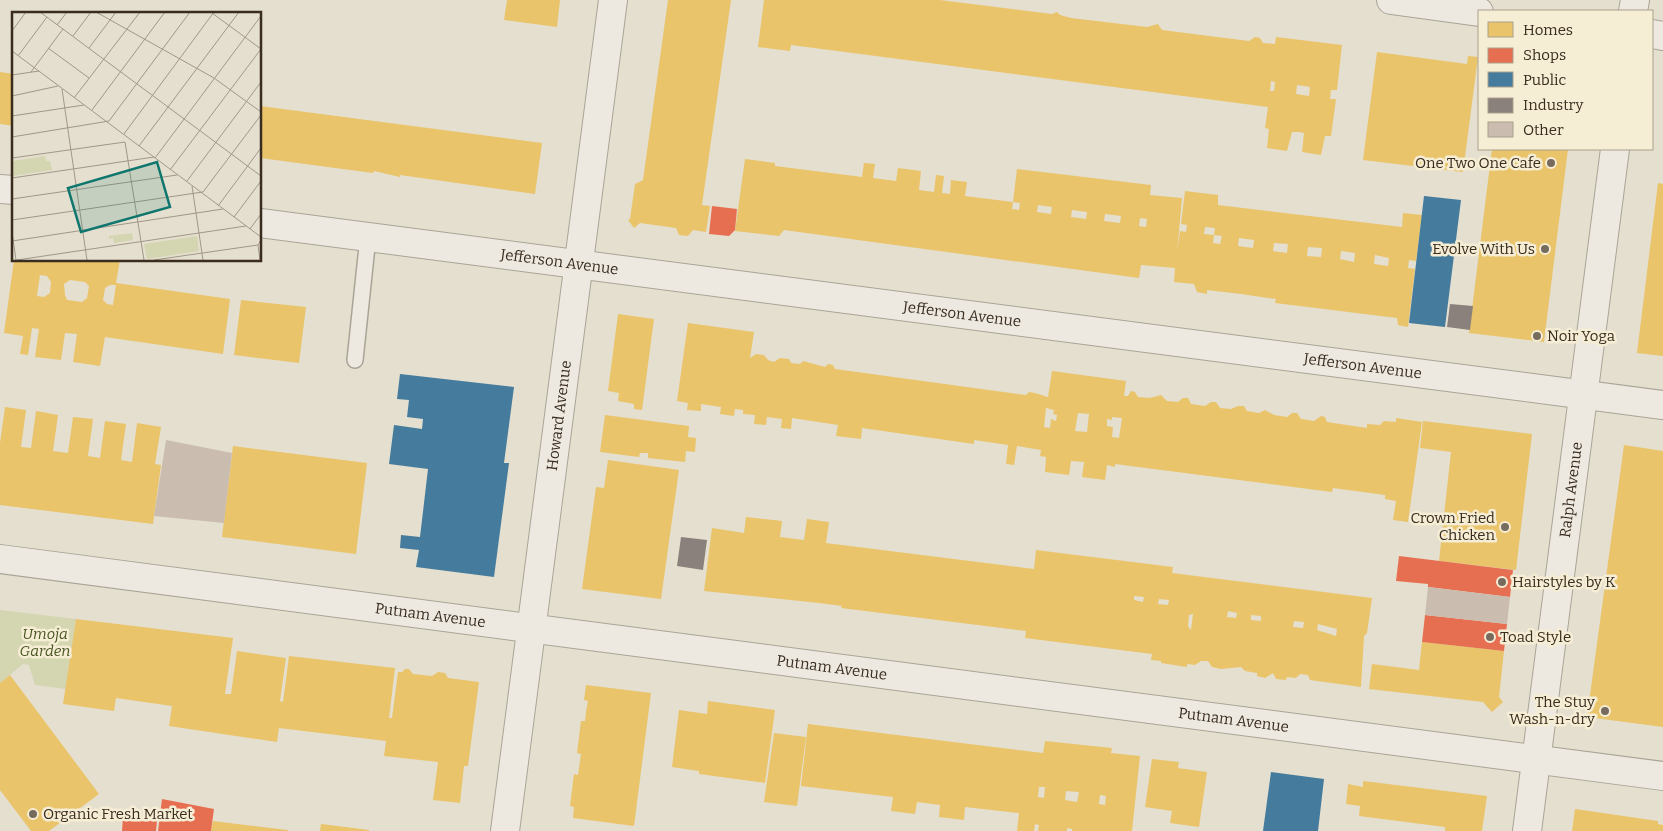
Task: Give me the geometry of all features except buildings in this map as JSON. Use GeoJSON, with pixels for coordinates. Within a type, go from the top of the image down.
{"type":"FeatureCollection","features":[{"type":"Feature","properties":{"kind":"street","name":"Howard Avenue"},"geometry":{"type":"LineString","coordinates":[[505,831],[613,0]]}},
{"type":"Feature","properties":{"kind":"street"},"geometry":{"type":"LineString","coordinates":[[1391,0],[1478,12]]}},
{"type":"Feature","properties":{"kind":"street","name":"Ralph Avenue"},"geometry":{"type":"LineString","coordinates":[[1527,831],[1615,150]]}},
{"type":"Feature","properties":{"kind":"street","name":"Jefferson Avenue"},"geometry":{"type":"LineString","coordinates":[[261,222],[1663,406]]}},
{"type":"Feature","properties":{"kind":"street","name":"Putnam Avenue"},"geometry":{"type":"LineString","coordinates":[[0,559],[1663,776]]}},
{"type":"Feature","properties":{"kind":"lane"},"geometry":{"type":"LineString","coordinates":[[355,360],[368,237]]}},
{"type":"Feature","properties":{"kind":"green space","name":"Umoja Garden"},"geometry":{"type":"Polygon","coordinates":[[[0,610],[76,619],[66,689],[35,685],[29,665],[23,664],[0,683],[0,610]]]}},
{"type":"Feature","properties":{"kind":"place","name":"One Two One Cafe"},"geometry":{"type":"Point","coordinates":[1551,163]}},
{"type":"Feature","properties":{"kind":"place","name":"Evolve With Us"},"geometry":{"type":"Point","coordinates":[1545,249]}},
{"type":"Feature","properties":{"kind":"place","name":"Noir Yoga"},"geometry":{"type":"Point","coordinates":[1537,336]}},
{"type":"Feature","properties":{"kind":"place","name":"Crown Fried Chicken"},"geometry":{"type":"Point","coordinates":[1505,527]}},
{"type":"Feature","properties":{"kind":"place","name":"Hairstyles by K"},"geometry":{"type":"Point","coordinates":[1502,582]}},
{"type":"Feature","properties":{"kind":"place","name":"Toad Style"},"geometry":{"type":"Point","coordinates":[1490,637]}},
{"type":"Feature","properties":{"kind":"place","name":"The Stuy Wash-n-dry"},"geometry":{"type":"Point","coordinates":[1605,711]}},
{"type":"Feature","properties":{"kind":"place","name":"Organic Fresh Market"},"geometry":{"type":"Point","coordinates":[33,814]}}]}
